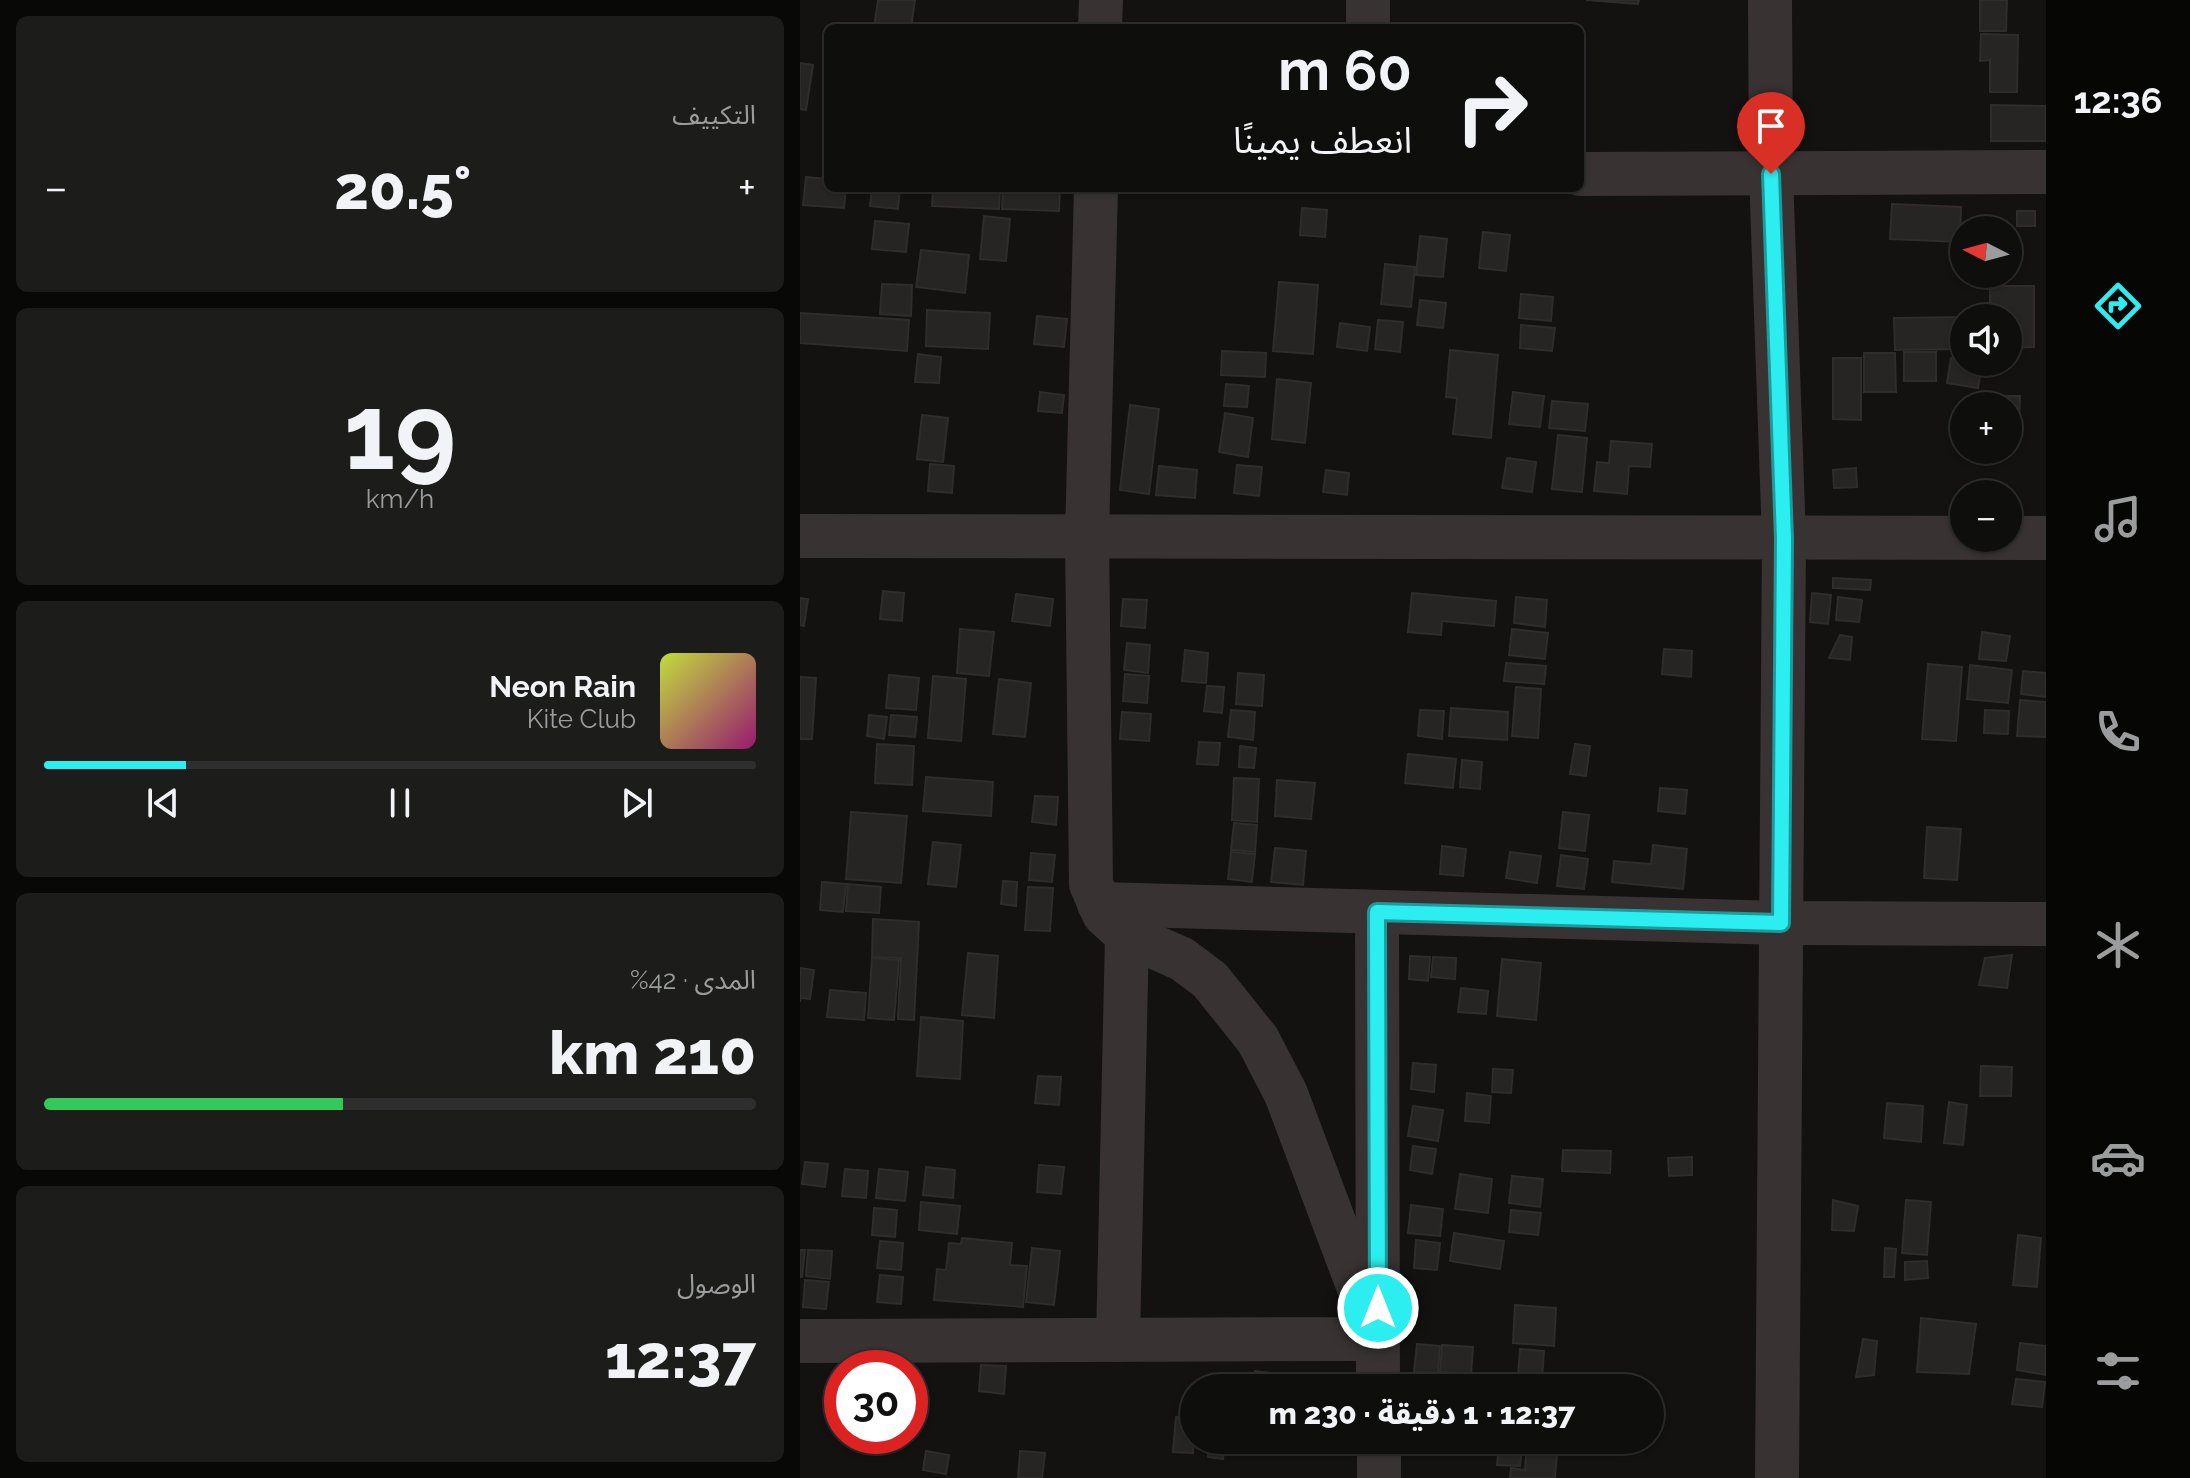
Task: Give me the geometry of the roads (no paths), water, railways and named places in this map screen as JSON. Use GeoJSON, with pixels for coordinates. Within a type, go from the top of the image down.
{"type":"FeatureCollection","features":[{"type":"Feature","properties":{"kind":"street"},"geometry":{"type":"LineString","coordinates":[[1100,24],[1101,0]]}},
{"type":"Feature","properties":{"kind":"street"},"geometry":{"type":"LineString","coordinates":[[1368,0],[1368,24]]}},
{"type":"Feature","properties":{"kind":"street"},"geometry":{"type":"LineString","coordinates":[[1770,0],[1771,174],[1784,539],[1777,1478]]}},
{"type":"Feature","properties":{"kind":"street"},"geometry":{"type":"LineString","coordinates":[[1584,174],[2046,172]]}},
{"type":"Feature","properties":{"kind":"street"},"geometry":{"type":"LineString","coordinates":[[1096,192],[1087,536],[1091,884],[1113,919],[1182,959],[1210,980],[1258,1040],[1286,1094],[1378,1339]]}},
{"type":"Feature","properties":{"kind":"street"},"geometry":{"type":"LineString","coordinates":[[800,536],[2046,538]]}},
{"type":"Feature","properties":{"kind":"street"},"geometry":{"type":"LineString","coordinates":[[1113,919],[1377,912],[1781,923],[2046,924]]}},
{"type":"Feature","properties":{"kind":"street"},"geometry":{"type":"LineString","coordinates":[[1377,912],[1378,1374]]}},
{"type":"Feature","properties":{"kind":"street"},"geometry":{"type":"LineString","coordinates":[[1113,919],[1118,1340]]}},
{"type":"Feature","properties":{"kind":"street"},"geometry":{"type":"LineString","coordinates":[[800,1341],[1378,1339]]}},
{"type":"Feature","properties":{"kind":"street"},"geometry":{"type":"LineString","coordinates":[[1379,1454],[1379,1478]]}}]}
